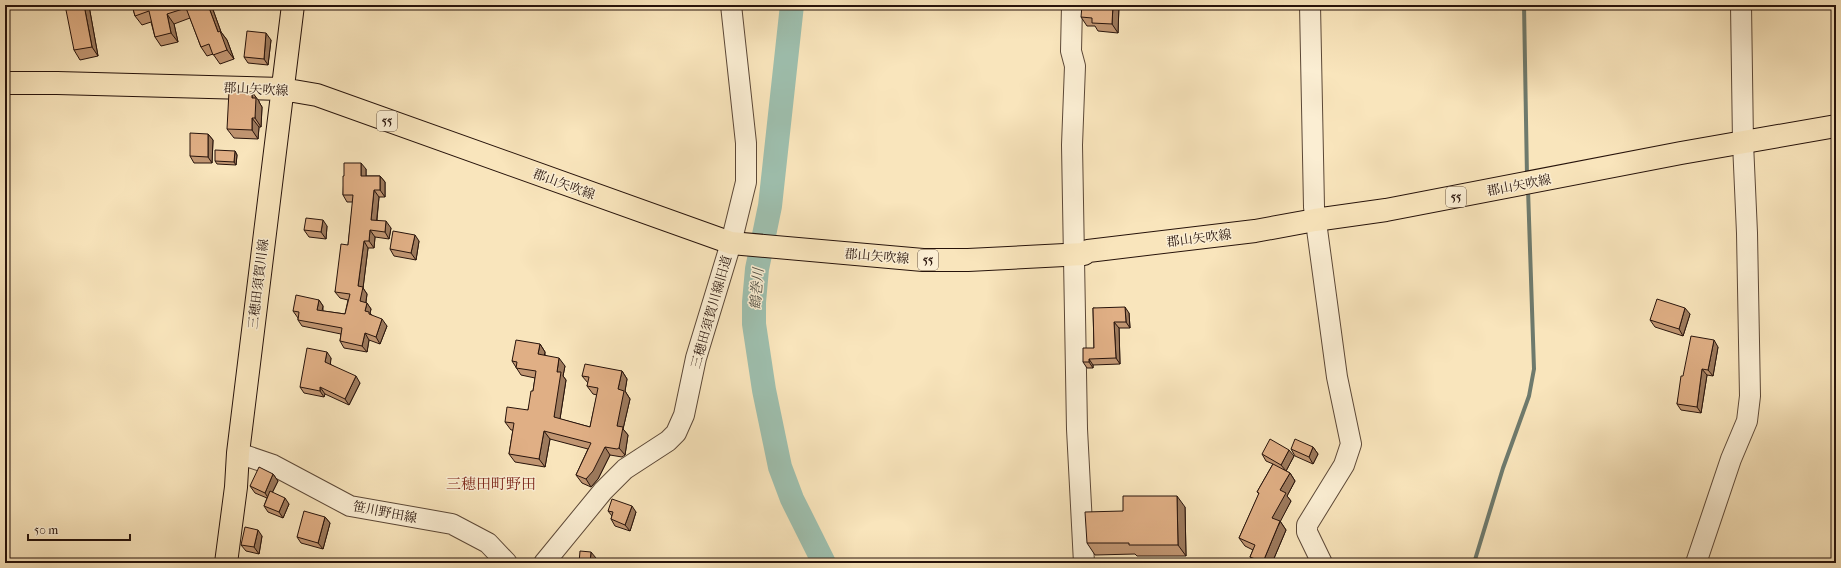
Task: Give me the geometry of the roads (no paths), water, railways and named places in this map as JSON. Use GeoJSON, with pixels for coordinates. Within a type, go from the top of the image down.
{"type":"FeatureCollection","features":[{"type":"Feature","properties":{"kind":"main road","name":"三穂田須賀川線"},"geometry":{"type":"LineString","coordinates":[[226,563],[293,5]]}},
{"type":"Feature","properties":{"kind":"main road","name":"郡山矢吹線"},"geometry":{"type":"LineString","coordinates":[[5,84],[57,83],[282,88],[317,95],[731,243],[923,260],[968,260],[1074,254],[1255,231],[1315,220],[1386,210],[1681,153],[1836,126]]}},
{"type":"Feature","properties":{"kind":"street","name":"三穂田須賀川線旧道"},"geometry":{"type":"LineString","coordinates":[[544,563],[603,491],[625,469],[676,433],[684,415],[696,358],[731,243],[746,182],[746,150],[731,5]]}},
{"type":"Feature","properties":{"kind":"street"},"geometry":{"type":"LineString","coordinates":[[1072,5],[1071,51],[1075,66],[1072,145],[1077,429],[1084,563]]}},
{"type":"Feature","properties":{"kind":"street"},"geometry":{"type":"LineString","coordinates":[[1310,5],[1315,220],[1337,376],[1351,444],[1344,465],[1307,524],[1306,532],[1322,563]]}},
{"type":"Feature","properties":{"kind":"street"},"geometry":{"type":"LineString","coordinates":[[1696,563],[1731,460],[1747,421],[1750,396],[1741,5]]}},
{"type":"Feature","properties":{"kind":"street","name":"笹川野田線"},"geometry":{"type":"LineString","coordinates":[[238,453],[273,465],[350,506],[452,524],[488,543],[507,563]]}},
{"type":"Feature","properties":{"kind":"waterway","name":"鶴巻川"},"geometry":{"type":"LineString","coordinates":[[792,5],[770,206],[757,269],[754,324],[764,390],[780,467],[792,499],[824,563]]}},
{"type":"Feature","properties":{"kind":"waterway"},"geometry":{"type":"LineString","coordinates":[[1524,5],[1527,177]]}},
{"type":"Feature","properties":{"kind":"waterway"},"geometry":{"type":"LineString","coordinates":[[1474,563],[1503,468],[1529,396],[1534,369],[1528,189]]}},
{"type":"Feature","properties":{"kind":"district","name":"三穂田町野田"},"geometry":{"type":"Point","coordinates":[491,484]}}]}
